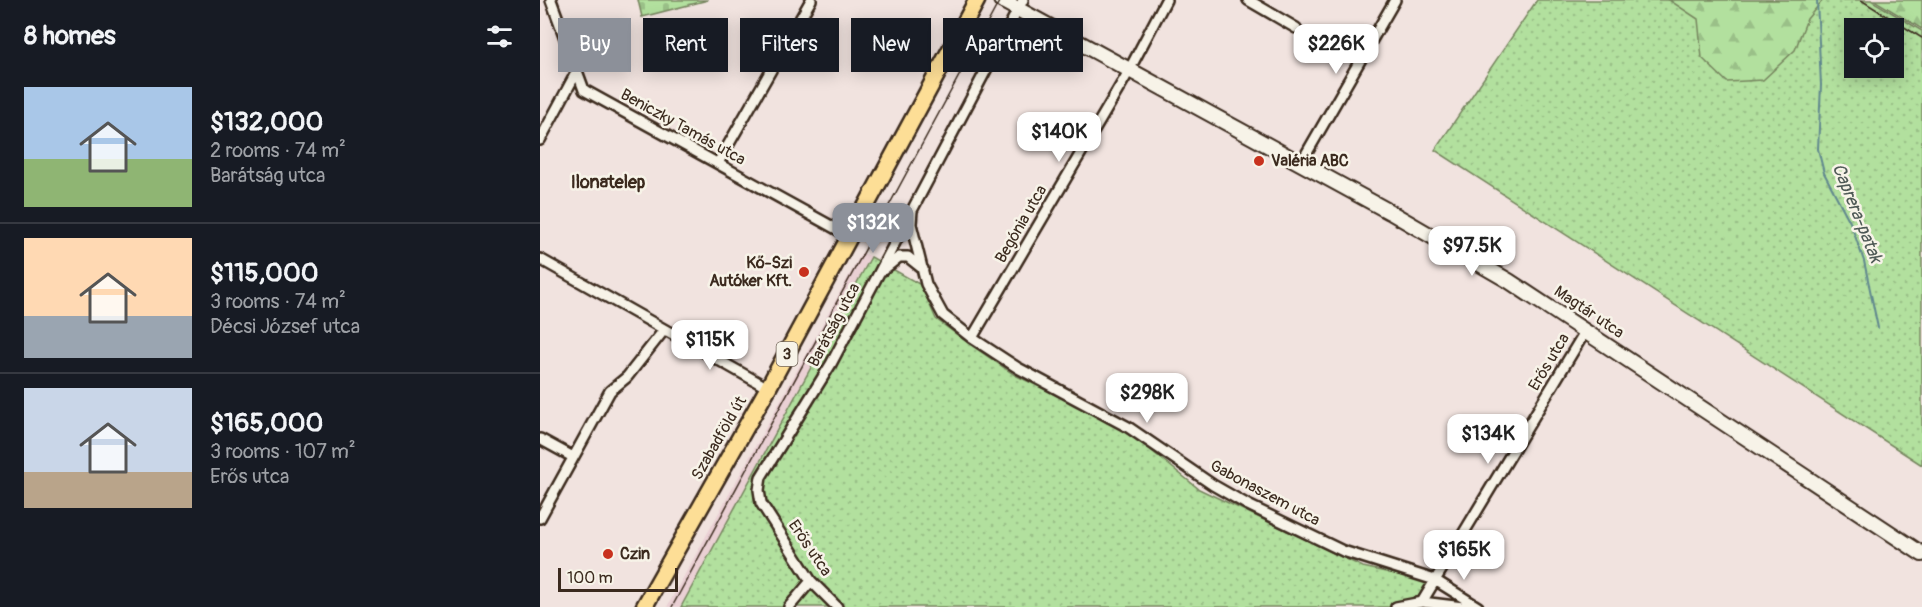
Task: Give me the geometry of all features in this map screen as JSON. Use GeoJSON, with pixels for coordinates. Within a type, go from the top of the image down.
{"type":"FeatureCollection","features":[{"type":"Feature","properties":{"kind":"main road","name":"Szabadföld út"},"geometry":{"type":"LineString","coordinates":[[644,607],[851,237],[977,0]]}},
{"type":"Feature","properties":{"kind":"street","name":"Beniczky Tamás utca"},"geometry":{"type":"LineString","coordinates":[[552,0],[576,73],[584,90],[851,237]]}},
{"type":"Feature","properties":{"kind":"street"},"geometry":{"type":"LineString","coordinates":[[718,164],[811,0]]}},
{"type":"Feature","properties":{"kind":"street","name":"Magtár utca"},"geometry":{"type":"LineString","coordinates":[[1001,0],[1021,4],[1128,68],[1509,280],[1922,554]]}},
{"type":"Feature","properties":{"kind":"street","name":"Begónia utca"},"geometry":{"type":"LineString","coordinates":[[972,338],[1167,0]]}},
{"type":"Feature","properties":{"kind":"street"},"geometry":{"type":"LineString","coordinates":[[1248,0],[1296,28]]}},
{"type":"Feature","properties":{"kind":"street"},"geometry":{"type":"LineString","coordinates":[[1301,163],[1395,0]]}},
{"type":"Feature","properties":{"kind":"street","name":"Barátság utca"},"geometry":{"type":"LineString","coordinates":[[761,503],[759,490],[761,477],[831,364],[1021,4]]}},
{"type":"Feature","properties":{"kind":"street"},"geometry":{"type":"LineString","coordinates":[[540,140],[576,73]]}},
{"type":"Feature","properties":{"kind":"street","name":"Gabonaszem utca"},"geometry":{"type":"LineString","coordinates":[[912,210],[911,224],[926,284],[943,315],[972,338],[1018,368],[1128,427],[1213,485],[1248,505],[1343,551],[1435,580],[1478,607]]}},
{"type":"Feature","properties":{"kind":"street"},"geometry":{"type":"LineString","coordinates":[[878,273],[899,257],[908,257],[923,269]]}},
{"type":"Feature","properties":{"kind":"street"},"geometry":{"type":"LineString","coordinates":[[540,259],[768,388]]}},
{"type":"Feature","properties":{"kind":"street"},"geometry":{"type":"LineString","coordinates":[[540,518],[610,391],[627,377],[664,330]]}},
{"type":"Feature","properties":{"kind":"street","name":"Erős utca"},"geometry":{"type":"LineString","coordinates":[[1422,602],[1586,330]]}},
{"type":"Feature","properties":{"kind":"street"},"geometry":{"type":"LineString","coordinates":[[540,439],[573,458]]}},
{"type":"Feature","properties":{"kind":"street","name":"Erős utca"},"geometry":{"type":"LineString","coordinates":[[761,503],[811,581],[837,607]]}},
{"type":"Feature","properties":{"kind":"street"},"geometry":{"type":"LineString","coordinates":[[789,607],[811,581]]}},
{"type":"Feature","properties":{"kind":"street"},"geometry":{"type":"LineString","coordinates":[[1396,607],[1422,602],[1463,607]]}},
{"type":"Feature","properties":{"kind":"shaded area"},"geometry":{"type":"Polygon","coordinates":[[[862,252],[871,257],[681,607],[667,607],[862,252]]]}},
{"type":"Feature","properties":{"kind":"green space"},"geometry":{"type":"Polygon","coordinates":[[[638,0],[708,0],[642,17],[638,0]]]}},
{"type":"Feature","properties":{"kind":"green space"},"geometry":{"type":"Polygon","coordinates":[[[1537,0],[1871,0],[1901,18],[1844,18],[1844,78],[1904,78],[1904,20],[1922,31],[1922,465],[1435,150],[1537,0]]]}},
{"type":"Feature","properties":{"kind":"green space"},"geometry":{"type":"Polygon","coordinates":[[[1669,0],[1823,0],[1807,19],[1795,50],[1763,80],[1727,82],[1702,58],[1698,19],[1669,0]]]}},
{"type":"Feature","properties":{"kind":"green space"},"geometry":{"type":"Polygon","coordinates":[[[1874,0],[1922,0],[1922,29],[1874,0]]]}},
{"type":"Feature","properties":{"kind":"green space"},"geometry":{"type":"Polygon","coordinates":[[[871,257],[921,285],[936,319],[968,343],[1015,375],[1100,416],[1148,448],[1199,489],[1363,567],[1436,583],[1428,607],[681,607],[871,257]]]}},
{"type":"Feature","properties":{"kind":"waterway","name":"Caprera-patak"},"geometry":{"type":"LineString","coordinates":[[1817,0],[1821,85],[1818,149],[1824,173],[1850,222],[1864,261],[1878,328]]}},
{"type":"Feature","properties":{"kind":"tram line"},"geometry":{"type":"LineString","coordinates":[[672,607],[1000,0]]}},
{"type":"Feature","properties":{"kind":"tram line"},"geometry":{"type":"LineString","coordinates":[[1861,0],[1922,38]]}},
{"type":"Feature","properties":{"kind":"place","name":"Valéria ABC"},"geometry":{"type":"Point","coordinates":[1259,161]}},
{"type":"Feature","properties":{"kind":"place","name":"Kő-Szi Autóker Kft."},"geometry":{"type":"Point","coordinates":[804,272]}},
{"type":"Feature","properties":{"kind":"place","name":"Czin"},"geometry":{"type":"Point","coordinates":[608,554]}},
{"type":"Feature","properties":{"kind":"district","name":"Ilonatelep"},"geometry":{"type":"Point","coordinates":[608,182]}}]}
